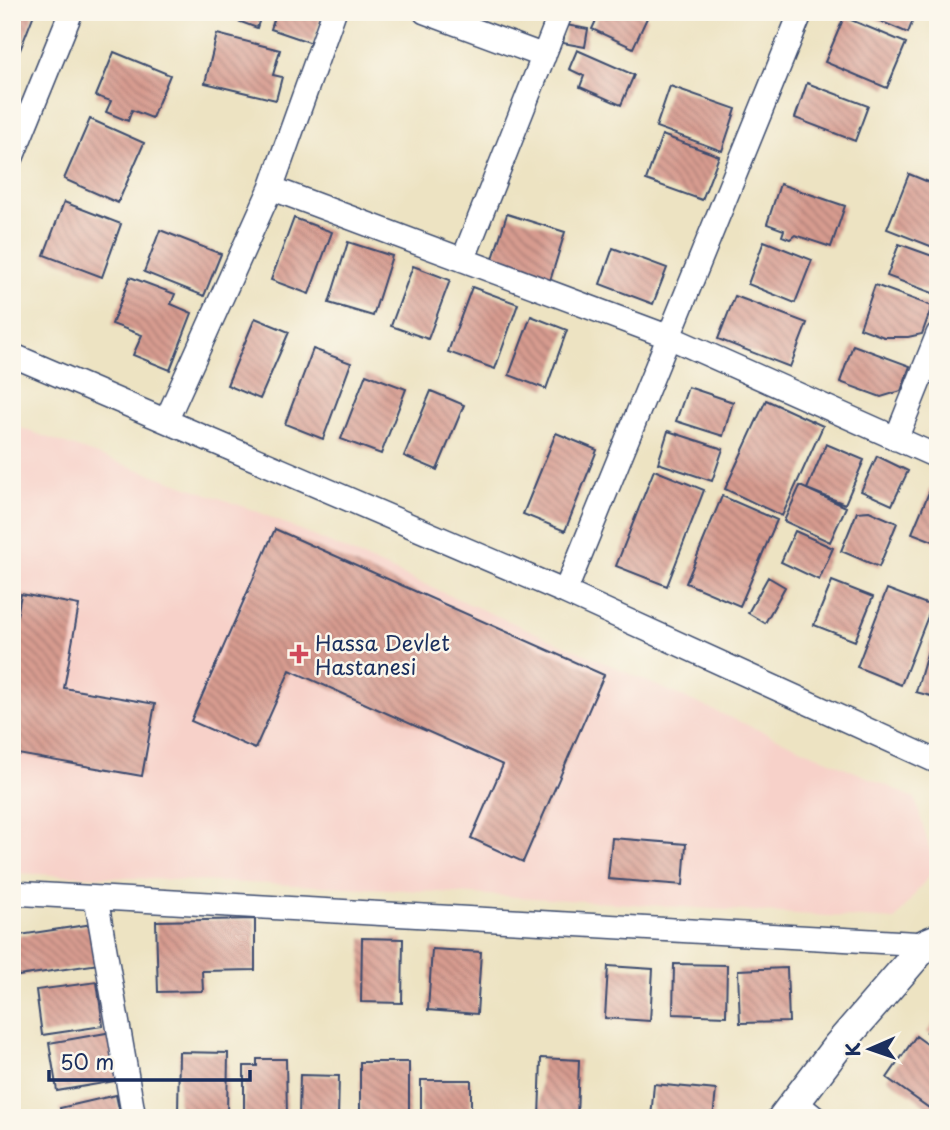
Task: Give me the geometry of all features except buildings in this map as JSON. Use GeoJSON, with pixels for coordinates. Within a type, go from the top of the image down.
{"type":"FeatureCollection","features":[{"type":"Feature","properties":{"kind":"street"},"geometry":{"type":"LineString","coordinates":[[12,157],[71,12]]}},
{"type":"Feature","properties":{"kind":"street"},"geometry":{"type":"LineString","coordinates":[[166,421],[271,187],[334,12]]}},
{"type":"Feature","properties":{"kind":"street"},"geometry":{"type":"LineString","coordinates":[[425,12],[544,56]]}},
{"type":"Feature","properties":{"kind":"street"},"geometry":{"type":"LineString","coordinates":[[463,260],[561,12]]}},
{"type":"Feature","properties":{"kind":"street"},"geometry":{"type":"LineString","coordinates":[[565,592],[801,12]]}},
{"type":"Feature","properties":{"kind":"street"},"geometry":{"type":"LineString","coordinates":[[271,187],[668,337],[938,457]]}},
{"type":"Feature","properties":{"kind":"street"},"geometry":{"type":"LineString","coordinates":[[896,439],[938,334]]}},
{"type":"Feature","properties":{"kind":"street"},"geometry":{"type":"LineString","coordinates":[[12,355],[565,592],[938,762]]}},
{"type":"Feature","properties":{"kind":"street"},"geometry":{"type":"LineString","coordinates":[[12,893],[932,942]]}},
{"type":"Feature","properties":{"kind":"street"},"geometry":{"type":"LineString","coordinates":[[96,898],[134,1118]]}},
{"type":"Feature","properties":{"kind":"street"},"geometry":{"type":"LineString","coordinates":[[798,1112],[837,1048],[932,942]]}},
{"type":"Feature","properties":{"kind":"shaded area","name":"Hassa Devlet Hastanesi"},"geometry":{"type":"Polygon","coordinates":[[[12,425],[256,511],[915,798],[935,868],[895,920],[388,889],[12,873],[12,425]]]}},
{"type":"Feature","properties":{"kind":"place","name":"Hassa Devlet Hastanesi"},"geometry":{"type":"Point","coordinates":[299,654]}}]}
